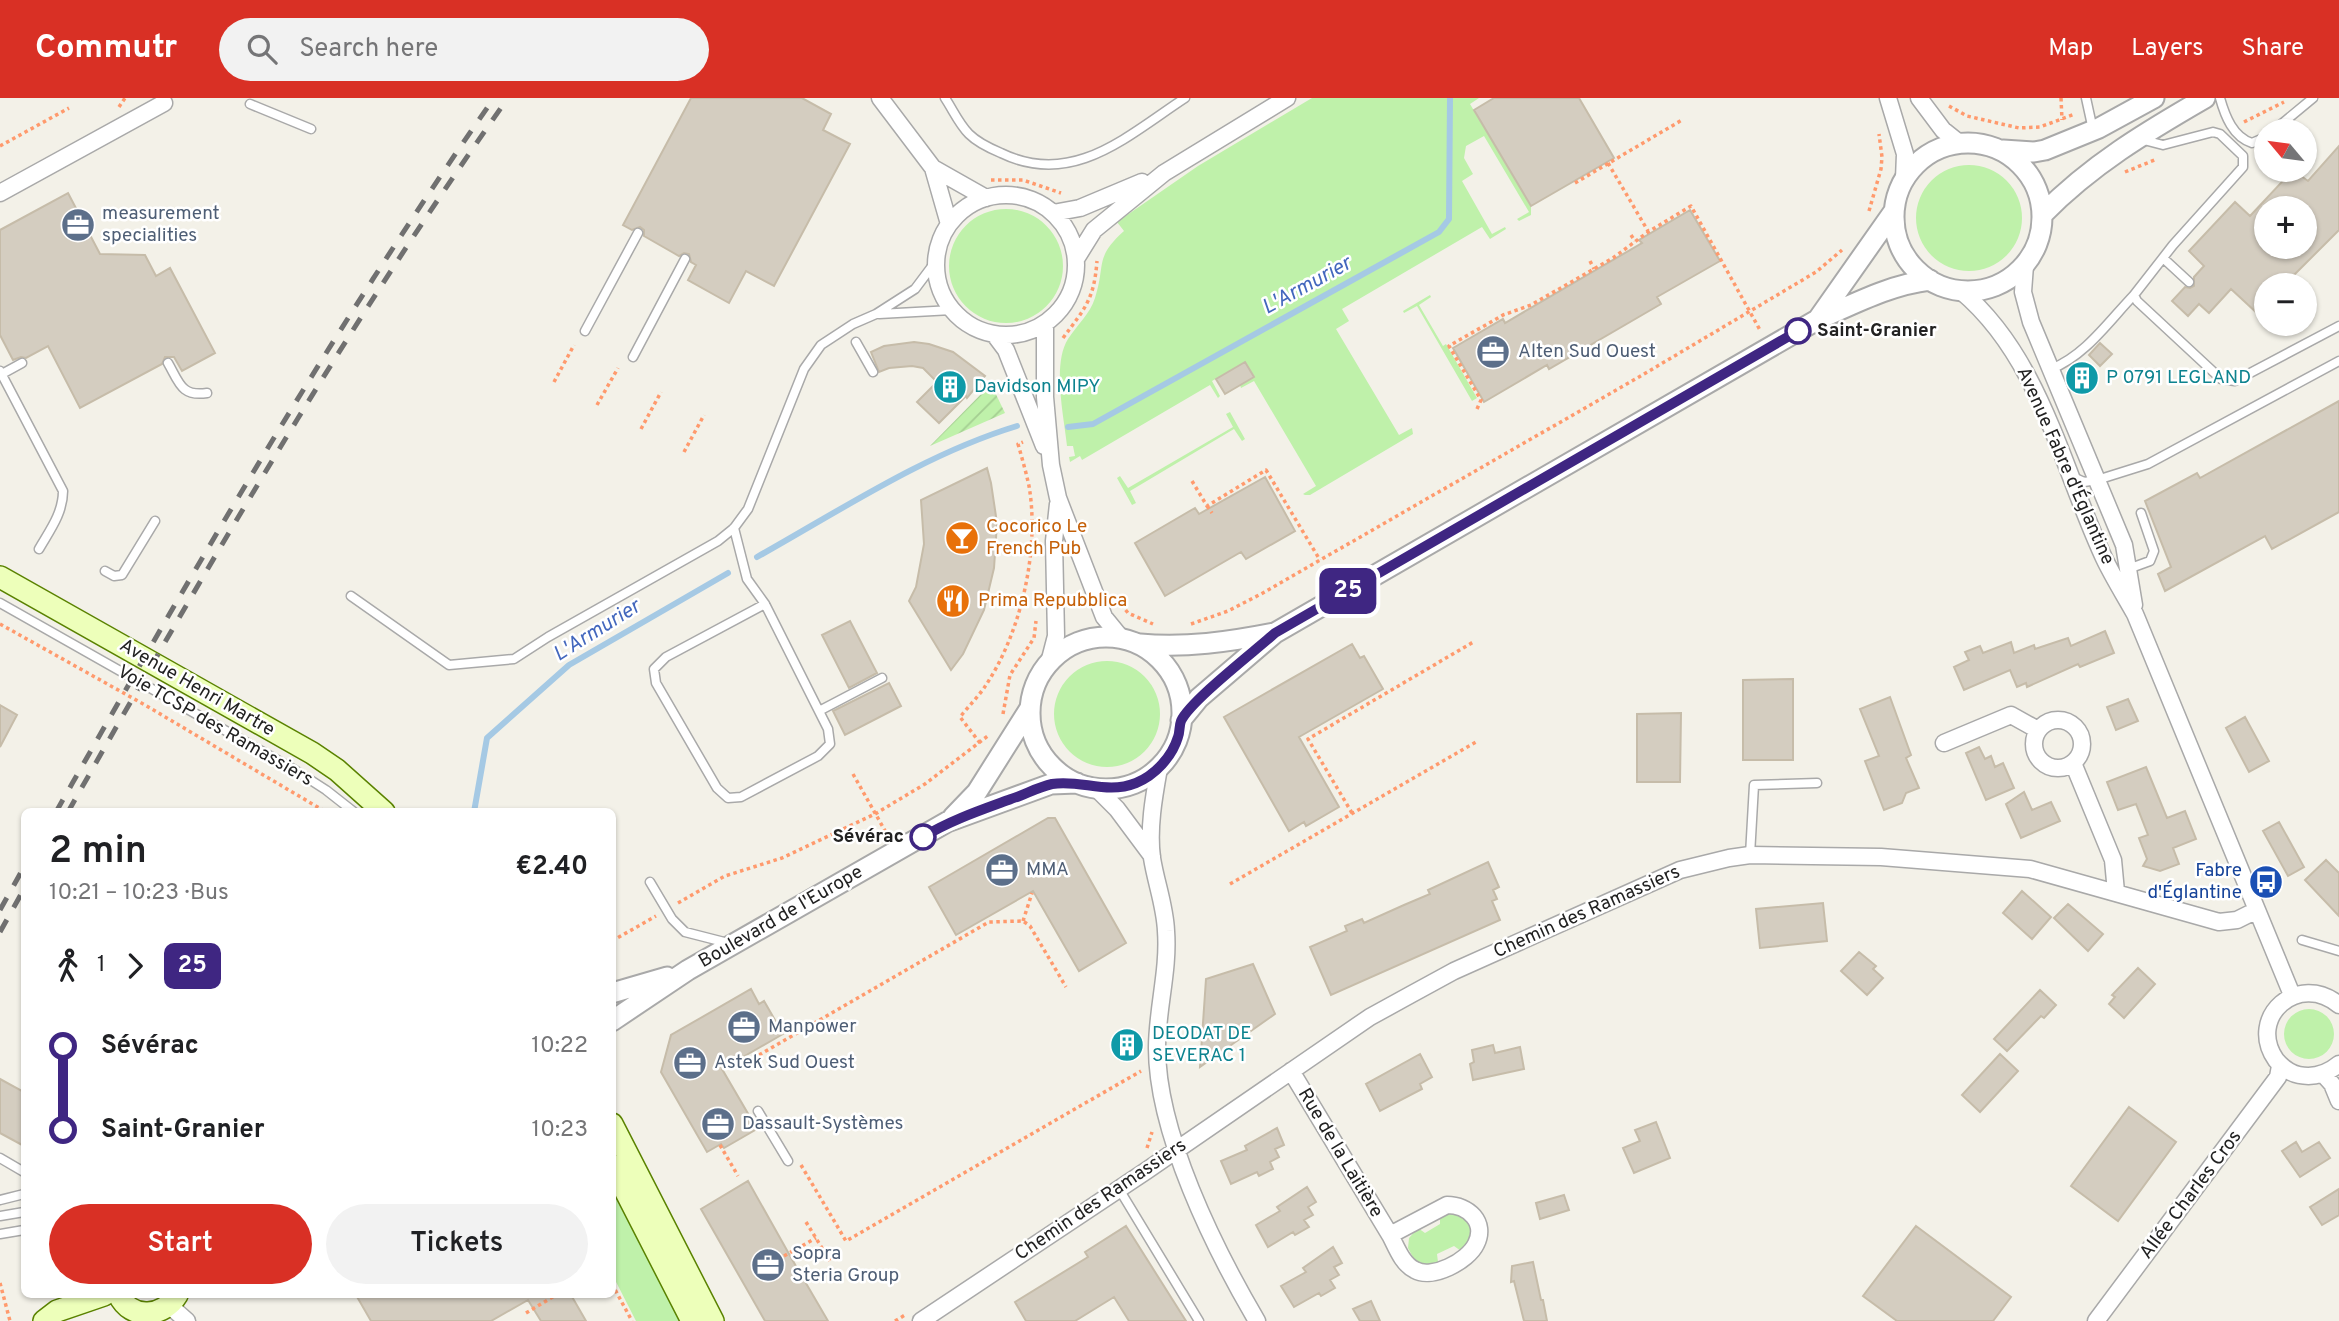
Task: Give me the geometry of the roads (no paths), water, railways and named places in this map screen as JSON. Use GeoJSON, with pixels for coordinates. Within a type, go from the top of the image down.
{"type":"FeatureCollection","features":[{"type":"Feature","properties":{"kind":"main road","name":"Avenue Henri Martre"},"geometry":{"type":"LineString","coordinates":[[0,577],[312,753],[337,770],[380,808]]}},
{"type":"Feature","properties":{"kind":"main road"},"geometry":{"type":"LineString","coordinates":[[616,1132],[713,1321]]}},
{"type":"Feature","properties":{"kind":"main road"},"geometry":{"type":"LineString","coordinates":[[616,1173],[692,1321]]}},
{"type":"Feature","properties":{"kind":"main road"},"geometry":{"type":"LineString","coordinates":[[44,1321],[57,1311],[95,1298]]}},
{"type":"Feature","properties":{"kind":"main road"},"geometry":{"type":"LineString","coordinates":[[120,1298],[132,1310],[145,1314],[158,1312],[174,1300]]}},
{"type":"Feature","properties":{"kind":"street"},"geometry":{"type":"LineString","coordinates":[[880,98],[933,169],[949,224]]}},
{"type":"Feature","properties":{"kind":"street"},"geometry":{"type":"LineString","coordinates":[[1076,259],[1094,230],[1164,173],[1287,98]]}},
{"type":"Feature","properties":{"kind":"street"},"geometry":{"type":"LineString","coordinates":[[1888,98],[1905,154],[1904,179],[1894,211],[1897,236],[1906,258],[1917,271],[1945,288],[1961,291],[1996,286],[2025,265],[2039,241],[2043,214],[2040,195],[2032,177],[2020,162],[2003,150]]}},
{"type":"Feature","properties":{"kind":"street"},"geometry":{"type":"LineString","coordinates":[[1904,179],[1914,166],[1941,147],[1958,142],[1981,143],[2003,150],[2034,152],[2093,130],[2154,98]]}},
{"type":"Feature","properties":{"kind":"street"},"geometry":{"type":"LineString","coordinates":[[2043,214],[2089,171],[2136,138],[2205,98]]}},
{"type":"Feature","properties":{"kind":"street"},"geometry":{"type":"LineString","coordinates":[[1922,102],[1943,130],[1958,142]]}},
{"type":"Feature","properties":{"kind":"street"},"geometry":{"type":"LineString","coordinates":[[0,193],[164,103]]}},
{"type":"Feature","properties":{"kind":"street"},"geometry":{"type":"LineString","coordinates":[[933,169],[986,198]]}},
{"type":"Feature","properties":{"kind":"street"},"geometry":{"type":"LineString","coordinates":[[1053,213],[1080,208],[1164,173]]}},
{"type":"Feature","properties":{"kind":"street"},"geometry":{"type":"LineString","coordinates":[[1013,195],[1038,202],[1053,213],[1067,230],[1076,259],[1076,274],[1069,296],[1056,314],[1045,324],[1021,334],[993,334],[968,325],[952,310],[939,288],[936,261],[941,238],[949,224],[964,209],[986,198],[1013,195]]}},
{"type":"Feature","properties":{"kind":"street","name":"Boulevard de l'Europe"},"geometry":{"type":"LineString","coordinates":[[1817,320],[1894,211]]}},
{"type":"Feature","properties":{"kind":"street","name":"Avenue Fabre d'Églantine"},"geometry":{"type":"LineString","coordinates":[[2025,265],[2023,292],[2031,322],[2123,545],[2135,614]]}},
{"type":"Feature","properties":{"kind":"street","name":"Boulevard de l'Europe"},"geometry":{"type":"LineString","coordinates":[[1181,720],[1199,698],[1275,633],[1817,320],[1885,290],[1907,283],[1930,281]]}},
{"type":"Feature","properties":{"kind":"street","name":"Avenue Fabre d'Églantine"},"geometry":{"type":"LineString","coordinates":[[1961,291],[1983,309],[2031,382],[2105,559],[2135,614],[2257,910]]}},
{"type":"Feature","properties":{"kind":"street"},"geometry":{"type":"LineString","coordinates":[[1045,324],[1045,397],[1051,465],[1058,498],[1104,617],[1130,641]]}},
{"type":"Feature","properties":{"kind":"street"},"geometry":{"type":"LineString","coordinates":[[993,334],[1006,350],[1051,465]]}},
{"type":"Feature","properties":{"kind":"street"},"geometry":{"type":"LineString","coordinates":[[1049,663],[1056,636],[1054,541],[1058,498]]}},
{"type":"Feature","properties":{"kind":"street","name":"Boulevard de l'Europe"},"geometry":{"type":"LineString","coordinates":[[1130,641],[1151,652],[1172,675],[1181,705],[1178,738],[1159,768],[1136,783],[1111,789],[1097,789],[1077,783],[1051,765],[1034,738],[1030,707],[1033,691],[1049,663],[1077,643],[1099,638],[1189,646],[1224,643],[1275,633]]}},
{"type":"Feature","properties":{"kind":"street","name":"Boulevard de l'Europe"},"geometry":{"type":"LineString","coordinates":[[947,822],[977,792],[1030,707]]}},
{"type":"Feature","properties":{"kind":"street"},"geometry":{"type":"LineString","coordinates":[[1944,743],[2011,715],[2038,730]]}},
{"type":"Feature","properties":{"kind":"street"},"geometry":{"type":"LineString","coordinates":[[2052,720],[2068,721],[2075,726],[2082,741],[2082,749],[2073,763],[2057,768],[2042,761],[2034,746],[2038,730],[2052,720]]}},
{"type":"Feature","properties":{"kind":"street"},"geometry":{"type":"LineString","coordinates":[[2073,763],[2113,860],[2116,892]]}},
{"type":"Feature","properties":{"kind":"street"},"geometry":{"type":"LineString","coordinates":[[1159,768],[1154,796],[1152,856],[1167,932],[1157,1048],[1166,1113],[1192,1193],[1257,1321]]}},
{"type":"Feature","properties":{"kind":"street","name":"Boulevard de l'Europe"},"geometry":{"type":"LineString","coordinates":[[616,1018],[688,970],[947,822],[1051,785],[1077,783]]}},
{"type":"Feature","properties":{"kind":"street"},"geometry":{"type":"LineString","coordinates":[[1097,789],[1117,809],[1152,856]]}},
{"type":"Feature","properties":{"kind":"street","name":"Chemin des Ramassiers"},"geometry":{"type":"LineString","coordinates":[[913,1318],[1119,1189],[1370,1017],[1454,971],[1680,870],[1750,855],[1881,857],[2030,869],[2219,922],[2237,919],[2257,910]]}},
{"type":"Feature","properties":{"kind":"street"},"geometry":{"type":"LineString","coordinates":[[2257,910],[2292,996]]}},
{"type":"Feature","properties":{"kind":"street","name":"Boulevard de l'Europe"},"geometry":{"type":"LineString","coordinates":[[616,992],[688,970]]}},
{"type":"Feature","properties":{"kind":"street"},"geometry":{"type":"LineString","coordinates":[[2339,1005],[2319,993],[2305,992],[2292,996],[2278,1005],[2269,1019],[2267,1036],[2270,1052],[2280,1066],[2293,1074],[2308,1077],[2323,1074],[2339,1063]]}},
{"type":"Feature","properties":{"kind":"street","name":"Allée Charles Cros"},"geometry":{"type":"LineString","coordinates":[[2096,1321],[2271,1087],[2280,1066]]}},
{"type":"Feature","properties":{"kind":"street","name":"Rue de la Laitière"},"geometry":{"type":"LineString","coordinates":[[1291,1071],[1406,1264],[1413,1270],[1430,1273],[1471,1253],[1479,1237],[1479,1228],[1471,1213],[1464,1207],[1447,1205],[1390,1235]]}},
{"type":"Feature","properties":{"kind":"street"},"geometry":{"type":"LineString","coordinates":[[2323,1074],[2332,1084],[2339,1101]]}},
{"type":"Feature","properties":{"kind":"street"},"geometry":{"type":"LineString","coordinates":[[174,1300],[187,1321]]}},
{"type":"Feature","properties":{"kind":"lane"},"geometry":{"type":"LineString","coordinates":[[945,98],[967,132],[979,142],[1016,159],[1050,166],[1099,154],[1185,98]]}},
{"type":"Feature","properties":{"kind":"lane"},"geometry":{"type":"LineString","coordinates":[[2086,98],[2093,130]]}},
{"type":"Feature","properties":{"kind":"lane"},"geometry":{"type":"LineString","coordinates":[[2220,98],[2232,128],[2246,141],[2254,142]]}},
{"type":"Feature","properties":{"kind":"lane"},"geometry":{"type":"LineString","coordinates":[[2288,119],[2313,98]]}},
{"type":"Feature","properties":{"kind":"lane"},"geometry":{"type":"LineString","coordinates":[[250,104],[311,129]]}},
{"type":"Feature","properties":{"kind":"lane"},"geometry":{"type":"LineString","coordinates":[[2051,369],[2067,363],[2085,347],[2134,295],[2243,167],[2243,156],[2220,134],[2213,132],[2163,145],[2136,138]]}},
{"type":"Feature","properties":{"kind":"lane"},"geometry":{"type":"LineString","coordinates":[[585,331],[638,233]]}},
{"type":"Feature","properties":{"kind":"lane"},"geometry":{"type":"LineString","coordinates":[[2163,258],[2189,282]]}},
{"type":"Feature","properties":{"kind":"lane"},"geometry":{"type":"LineString","coordinates":[[633,357],[685,259]]}},
{"type":"Feature","properties":{"kind":"lane"},"geometry":{"type":"LineString","coordinates":[[351,596],[449,665],[514,659],[718,541],[734,528],[748,509],[804,369],[815,351],[838,332],[876,314],[915,289],[936,261]]}},
{"type":"Feature","properties":{"kind":"lane"},"geometry":{"type":"LineString","coordinates":[[2134,295],[2137,301],[2221,379],[2227,381],[2235,381],[2339,326]]}},
{"type":"Feature","properties":{"kind":"lane"},"geometry":{"type":"LineString","coordinates":[[876,314],[952,310]]}},
{"type":"Feature","properties":{"kind":"lane"},"geometry":{"type":"LineString","coordinates":[[856,342],[873,372]]}},
{"type":"Feature","properties":{"kind":"lane"},"geometry":{"type":"LineString","coordinates":[[2070,476],[2084,482],[2148,464],[2339,361]]}},
{"type":"Feature","properties":{"kind":"lane"},"geometry":{"type":"LineString","coordinates":[[22,363],[1,372],[63,491],[60,513],[38,549]]}},
{"type":"Feature","properties":{"kind":"lane"},"geometry":{"type":"LineString","coordinates":[[169,363],[186,391],[194,394],[207,393]]}},
{"type":"Feature","properties":{"kind":"lane"},"geometry":{"type":"LineString","coordinates":[[2129,569],[2150,561],[2154,551],[2141,513]]}},
{"type":"Feature","properties":{"kind":"lane"},"geometry":{"type":"LineString","coordinates":[[105,571],[118,577],[122,575],[155,521]]}},
{"type":"Feature","properties":{"kind":"lane"},"geometry":{"type":"LineString","coordinates":[[734,528],[747,579],[765,604],[819,711],[830,737],[830,744],[825,751],[741,797],[728,798],[718,788],[656,683],[654,668],[658,662],[765,604]]}},
{"type":"Feature","properties":{"kind":"lane","name":"Voie TCSP des Ramassiers"},"geometry":{"type":"LineString","coordinates":[[0,603],[295,770],[349,808]]}},
{"type":"Feature","properties":{"kind":"lane"},"geometry":{"type":"LineString","coordinates":[[819,711],[882,678]]}},
{"type":"Feature","properties":{"kind":"lane"},"geometry":{"type":"LineString","coordinates":[[1750,855],[1754,785],[1816,783]]}},
{"type":"Feature","properties":{"kind":"lane"},"geometry":{"type":"LineString","coordinates":[[650,882],[672,919],[685,932],[734,944]]}},
{"type":"Feature","properties":{"kind":"lane"},"geometry":{"type":"LineString","coordinates":[[2301,940],[2339,951]]}},
{"type":"Feature","properties":{"kind":"lane"},"geometry":{"type":"LineString","coordinates":[[758,1111],[792,1159]]}},
{"type":"Feature","properties":{"kind":"lane"},"geometry":{"type":"LineString","coordinates":[[0,1158],[21,1170]]}},
{"type":"Feature","properties":{"kind":"lane"},"geometry":{"type":"LineString","coordinates":[[1119,1189],[1199,1321]]}},
{"type":"Feature","properties":{"kind":"lane"},"geometry":{"type":"LineString","coordinates":[[0,1200],[21,1195]]}},
{"type":"Feature","properties":{"kind":"lane"},"geometry":{"type":"LineString","coordinates":[[0,1216],[21,1212]]}},
{"type":"Feature","properties":{"kind":"lane"},"geometry":{"type":"LineString","coordinates":[[0,1234],[21,1230]]}},
{"type":"Feature","properties":{"kind":"waterway","name":"L'Armurier"},"geometry":{"type":"LineString","coordinates":[[1068,427],[1093,424],[1439,232],[1449,219],[1450,98]]}},
{"type":"Feature","properties":{"kind":"waterway","name":"L'Armurier"},"geometry":{"type":"LineString","coordinates":[[757,557],[916,467],[1017,426]]}},
{"type":"Feature","properties":{"kind":"waterway","name":"L'Armurier"},"geometry":{"type":"LineString","coordinates":[[475,808],[487,738],[569,665],[728,573]]}},
{"type":"Feature","properties":{"kind":"railway"},"geometry":{"type":"LineString","coordinates":[[58,808],[160,630],[321,360],[494,98]]}},
{"type":"Feature","properties":{"kind":"railway"},"geometry":{"type":"LineString","coordinates":[[70,808],[279,449],[390,272],[508,98]]}},
{"type":"Feature","properties":{"kind":"railway"},"geometry":{"type":"LineString","coordinates":[[0,910],[21,872]]}},
{"type":"Feature","properties":{"kind":"railway"},"geometry":{"type":"LineString","coordinates":[[0,932],[21,894]]}},
{"type":"Feature","properties":{"kind":"place","name":"measurement specialities"},"geometry":{"type":"Point","coordinates":[78,225]}},
{"type":"Feature","properties":{"kind":"place","name":"Saint-Granier"},"geometry":{"type":"Point","coordinates":[1798,331]}},
{"type":"Feature","properties":{"kind":"place","name":"Alten Sud Ouest"},"geometry":{"type":"Point","coordinates":[1493,352]}},
{"type":"Feature","properties":{"kind":"place","name":"P 0791 LEGLAND"},"geometry":{"type":"Point","coordinates":[2082,378]}},
{"type":"Feature","properties":{"kind":"place","name":"Davidson MIPY"},"geometry":{"type":"Point","coordinates":[950,387]}},
{"type":"Feature","properties":{"kind":"place","name":"Cocorico Le French Pub"},"geometry":{"type":"Point","coordinates":[962,538]}},
{"type":"Feature","properties":{"kind":"place","name":"Prima Repubblica"},"geometry":{"type":"Point","coordinates":[953,601]}},
{"type":"Feature","properties":{"kind":"place","name":"Sévérac"},"geometry":{"type":"Point","coordinates":[923,837]}},
{"type":"Feature","properties":{"kind":"place","name":"MMA"},"geometry":{"type":"Point","coordinates":[1002,870]}},
{"type":"Feature","properties":{"kind":"place","name":"Fabre d'Églantine"},"geometry":{"type":"Point","coordinates":[2266,882]}},
{"type":"Feature","properties":{"kind":"place","name":"Manpower"},"geometry":{"type":"Point","coordinates":[744,1027]}},
{"type":"Feature","properties":{"kind":"place","name":"DEODAT DE SEVERAC 1"},"geometry":{"type":"Point","coordinates":[1127,1045]}},
{"type":"Feature","properties":{"kind":"place","name":"Astek Sud Ouest"},"geometry":{"type":"Point","coordinates":[690,1063]}},
{"type":"Feature","properties":{"kind":"place","name":"Dassault-Systèmes"},"geometry":{"type":"Point","coordinates":[718,1124]}},
{"type":"Feature","properties":{"kind":"place","name":"Sopra Steria Group"},"geometry":{"type":"Point","coordinates":[768,1265]}}]}
